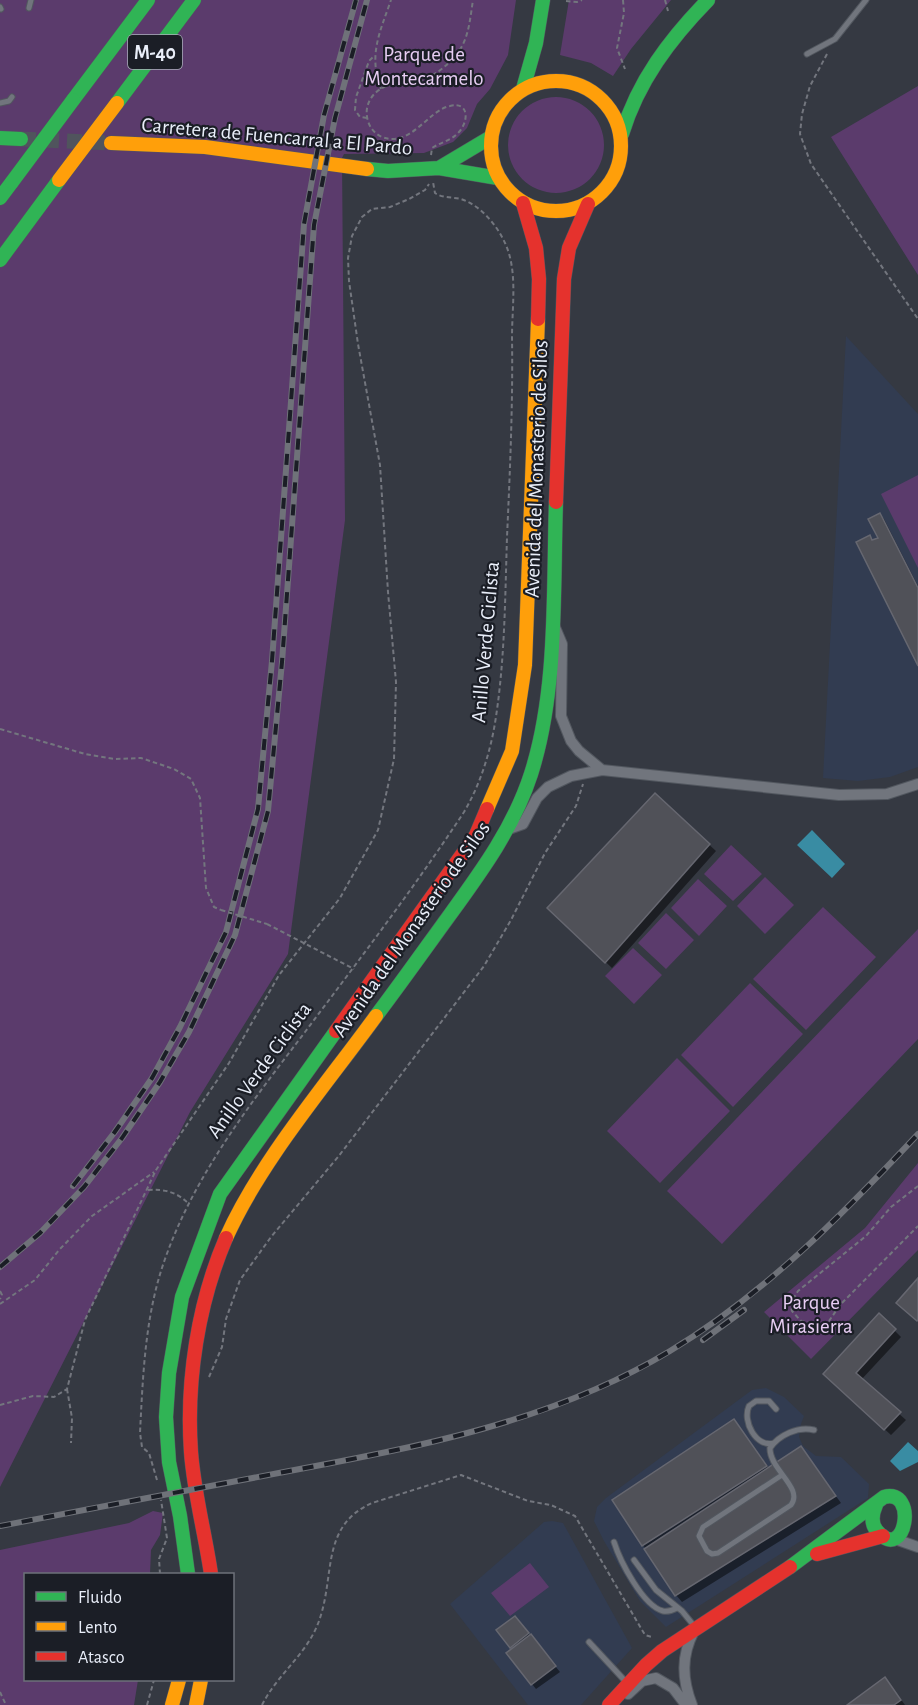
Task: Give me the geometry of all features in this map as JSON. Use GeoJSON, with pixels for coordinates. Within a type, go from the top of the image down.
{"type":"FeatureCollection","features":[{"type":"Feature","properties":{"kind":"main road","name":"M-40"},"geometry":{"type":"LineString","coordinates":[[0,198],[148,0]]}},
{"type":"Feature","properties":{"kind":"main road","name":"M-40"},"geometry":{"type":"LineString","coordinates":[[0,260],[194,0]]}},
{"type":"Feature","properties":{"kind":"main road"},"geometry":{"type":"LineString","coordinates":[[524,89],[536,43],[543,0]]}},
{"type":"Feature","properties":{"kind":"main road"},"geometry":{"type":"LineString","coordinates":[[621,137],[617,122],[605,102],[588,88],[567,81],[545,81],[524,89],[511,98],[502,109],[494,122],[491,158],[498,178],[509,192],[523,203],[544,211],[566,211],[588,204],[606,188],[618,168],[626,115],[634,99],[661,55],[684,24],[708,0]]}},
{"type":"Feature","properties":{"kind":"main road","name":"Carretera de Fuencarral a El Pardo"},"geometry":{"type":"LineString","coordinates":[[434,172],[491,137]]}},
{"type":"Feature","properties":{"kind":"main road"},"geometry":{"type":"LineString","coordinates":[[0,138],[21,139]]}},
{"type":"Feature","properties":{"kind":"main road","name":"Carretera de Fuencarral a El Pardo"},"geometry":{"type":"LineString","coordinates":[[111,143],[206,147],[388,171],[434,172],[498,178]]}},
{"type":"Feature","properties":{"kind":"main road","name":"Avenida del Monasterio de Silos"},"geometry":{"type":"LineString","coordinates":[[188,1573],[180,1516],[169,1462],[166,1417],[169,1373],[182,1297],[219,1194],[476,835],[512,751],[525,665],[539,279],[536,248],[523,203]]}},
{"type":"Feature","properties":{"kind":"main road","name":"Avenida del Monasterio de Silos"},"geometry":{"type":"LineString","coordinates":[[211,1573],[193,1474],[190,1437],[191,1401],[198,1334],[218,1264],[233,1223],[268,1164],[477,877],[506,831],[530,775],[537,750],[550,686],[564,279],[569,248],[588,204]]}},
{"type":"Feature","properties":{"kind":"main road"},"geometry":{"type":"LineString","coordinates":[[609,1705],[657,1655],[803,1559],[884,1497],[902,1494],[917,1509],[912,1530],[902,1538],[889,1537],[803,1559]]}},
{"type":"Feature","properties":{"kind":"main road"},"geometry":{"type":"LineString","coordinates":[[876,1505],[872,1518],[877,1531],[889,1537]]}},
{"type":"Feature","properties":{"kind":"main road"},"geometry":{"type":"LineString","coordinates":[[172,1705],[179,1681]]}},
{"type":"Feature","properties":{"kind":"main road"},"geometry":{"type":"LineString","coordinates":[[196,1705],[201,1681]]}},
{"type":"Feature","properties":{"kind":"street"},"geometry":{"type":"LineString","coordinates":[[552,622],[562,644],[561,716],[571,741],[579,751],[602,770]]}},
{"type":"Feature","properties":{"kind":"street"},"geometry":{"type":"LineString","coordinates":[[506,831],[523,824],[537,798],[548,787],[571,776],[602,770],[839,795],[887,794],[918,784]]}},
{"type":"Feature","properties":{"kind":"street"},"geometry":{"type":"LineString","coordinates":[[889,1537],[918,1547]]}},
{"type":"Feature","properties":{"kind":"street"},"geometry":{"type":"LineString","coordinates":[[692,1705],[686,1688],[684,1666],[688,1643],[696,1628]]}},
{"type":"Feature","properties":{"kind":"street"},"geometry":{"type":"LineString","coordinates":[[618,1705],[638,1685],[652,1677],[660,1679],[673,1688],[686,1705]]}},
{"type":"Feature","properties":{"kind":"lane"},"geometry":{"type":"LineString","coordinates":[[29,8],[31,0]]}},
{"type":"Feature","properties":{"kind":"lane"},"geometry":{"type":"LineString","coordinates":[[807,54],[835,39],[866,0]]}},
{"type":"Feature","properties":{"kind":"lane"},"geometry":{"type":"LineString","coordinates":[[0,103],[9,101],[12,97]]}},
{"type":"Feature","properties":{"kind":"lane"},"geometry":{"type":"LineString","coordinates":[[776,1408],[769,1401],[760,1400],[747,1410],[747,1420],[792,1489],[794,1497],[790,1505],[718,1553],[712,1554],[707,1551],[699,1536],[703,1527],[782,1475]]}},
{"type":"Feature","properties":{"kind":"lane"},"geometry":{"type":"LineString","coordinates":[[760,1442],[774,1443],[798,1429],[814,1430]]}},
{"type":"Feature","properties":{"kind":"lane"},"geometry":{"type":"LineString","coordinates":[[772,1461],[770,1452],[774,1443]]}},
{"type":"Feature","properties":{"kind":"lane"},"geometry":{"type":"LineString","coordinates":[[614,1542],[629,1576],[649,1603],[662,1611],[668,1612],[677,1608]]}},
{"type":"Feature","properties":{"kind":"lane"},"geometry":{"type":"LineString","coordinates":[[634,1560],[656,1590],[696,1628]]}},
{"type":"Feature","properties":{"kind":"lane"},"geometry":{"type":"LineString","coordinates":[[589,1642],[628,1684]]}},
{"type":"Feature","properties":{"kind":"path"},"geometry":{"type":"LineString","coordinates":[[381,89],[377,80],[375,47],[391,0]]}},
{"type":"Feature","properties":{"kind":"path"},"geometry":{"type":"LineString","coordinates":[[71,1443],[72,1418],[67,1389],[85,1320],[156,1170],[229,1063],[279,975],[340,898],[378,830],[394,759],[396,682],[380,465],[349,281],[348,258],[352,236],[362,217],[372,209],[390,207],[424,190],[434,172],[432,148],[450,140],[459,132],[466,122],[467,115],[459,106],[451,105],[416,130],[396,138],[380,136],[374,131],[367,118],[365,110],[367,102],[381,89],[397,84],[416,83],[434,74],[448,63],[467,38],[473,0]]}},
{"type":"Feature","properties":{"kind":"path"},"geometry":{"type":"LineString","coordinates":[[566,1],[582,0]]}},
{"type":"Feature","properties":{"kind":"path"},"geometry":{"type":"LineString","coordinates":[[623,0],[624,14],[617,48],[625,69]]}},
{"type":"Feature","properties":{"kind":"path"},"geometry":{"type":"LineString","coordinates":[[665,0],[668,11]]}},
{"type":"Feature","properties":{"kind":"path"},"geometry":{"type":"LineString","coordinates":[[835,39],[810,86],[802,114],[800,134],[811,164],[918,319]]}},
{"type":"Feature","properties":{"kind":"path"},"geometry":{"type":"LineString","coordinates":[[367,118],[360,117],[355,110],[356,97],[369,61],[375,55]]}},
{"type":"Feature","properties":{"kind":"path","name":"Anillo Verde Ciclista"},"geometry":{"type":"LineString","coordinates":[[158,1484],[153,1464],[142,1447],[140,1433],[145,1344],[165,1260],[189,1204],[214,1158],[256,1097],[354,969],[448,837],[472,798],[489,752],[499,694],[504,626],[511,444],[512,268],[505,241],[493,224],[472,204],[435,193],[434,172]]}},
{"type":"Feature","properties":{"kind":"path"},"geometry":{"type":"LineString","coordinates":[[0,729],[85,754],[115,759],[141,758],[174,769],[190,779],[200,798],[206,888],[214,907],[267,924],[354,969]]}},
{"type":"Feature","properties":{"kind":"path"},"geometry":{"type":"LineString","coordinates":[[209,1377],[222,1347],[226,1319],[240,1280],[271,1237],[338,1157],[484,966],[511,920],[545,853],[576,806],[584,780]]}},
{"type":"Feature","properties":{"kind":"path"},"geometry":{"type":"LineString","coordinates":[[0,1304],[35,1280],[59,1250],[92,1216],[156,1170]]}},
{"type":"Feature","properties":{"kind":"path"},"geometry":{"type":"LineString","coordinates":[[918,1186],[891,1207],[866,1236],[798,1291],[790,1304],[792,1311],[801,1321],[809,1324],[820,1325],[829,1321],[840,1305],[918,1226]]}},
{"type":"Feature","properties":{"kind":"path"},"geometry":{"type":"LineString","coordinates":[[147,1190],[160,1189],[180,1195],[189,1204]]}},
{"type":"Feature","properties":{"kind":"path"},"geometry":{"type":"LineString","coordinates":[[0,1291],[2,1294],[0,1299]]}},
{"type":"Feature","properties":{"kind":"path"},"geometry":{"type":"LineString","coordinates":[[0,1405],[33,1396],[54,1397],[67,1389]]}},
{"type":"Feature","properties":{"kind":"path"},"geometry":{"type":"LineString","coordinates":[[262,1705],[267,1695],[297,1660],[314,1633],[321,1617],[336,1542],[346,1520],[360,1508],[372,1503],[460,1475],[528,1501],[551,1504],[575,1516],[635,1621],[645,1635],[652,1637]]}},
{"type":"Feature","properties":{"kind":"path"},"geometry":{"type":"LineString","coordinates":[[160,1494],[167,1538],[159,1559],[160,1573]]}},
{"type":"Feature","properties":{"kind":"path"},"geometry":{"type":"LineString","coordinates":[[147,1705],[154,1681]]}},
{"type":"Feature","properties":{"kind":"path"},"geometry":{"type":"LineString","coordinates":[[0,1692],[6,1705]]}},
{"type":"Feature","properties":{"kind":"shaded area"},"geometry":{"type":"Polygon","coordinates":[[[846,336],[918,414],[918,767],[890,777],[858,781],[823,778],[846,336]]]}},
{"type":"Feature","properties":{"kind":"shaded area"},"geometry":{"type":"Polygon","coordinates":[[[766,1388],[784,1397],[804,1416],[799,1437],[803,1446],[816,1456],[841,1457],[869,1484],[868,1498],[666,1627],[640,1601],[604,1541],[594,1521],[597,1507],[752,1390],[766,1388]]]}},
{"type":"Feature","properties":{"kind":"shaded area"},"geometry":{"type":"Polygon","coordinates":[[[544,1522],[563,1523],[632,1648],[581,1705],[528,1705],[450,1604],[544,1522]]]}},
{"type":"Feature","properties":{"kind":"green space","name":"Parque de Montecarmelo"},"geometry":{"type":"Polygon","coordinates":[[[0,0],[516,0],[508,55],[490,89],[477,104],[467,128],[453,142],[424,153],[344,154],[342,158],[345,520],[288,954],[190,1112],[0,1487],[0,0]]]}},
{"type":"Feature","properties":{"kind":"green space"},"geometry":{"type":"Polygon","coordinates":[[[569,0],[671,0],[631,49],[613,76],[591,63],[560,55],[569,0]]]}},
{"type":"Feature","properties":{"kind":"green space"},"geometry":{"type":"Polygon","coordinates":[[[918,86],[918,275],[831,137],[918,86]]]}},
{"type":"Feature","properties":{"kind":"green space"},"geometry":{"type":"Polygon","coordinates":[[[556,97],[574,101],[590,111],[600,127],[604,145],[600,163],[590,179],[574,189],[556,193],[538,189],[522,179],[512,163],[508,145],[512,127],[522,111],[538,101],[556,97]]]}},
{"type":"Feature","properties":{"kind":"green space"},"geometry":{"type":"Polygon","coordinates":[[[918,475],[918,568],[881,494],[918,475]]]}},
{"type":"Feature","properties":{"kind":"green space"},"geometry":{"type":"Polygon","coordinates":[[[731,845],[762,874],[733,901],[704,874],[731,845]]]}},
{"type":"Feature","properties":{"kind":"green space"},"geometry":{"type":"Polygon","coordinates":[[[765,877],[794,905],[765,934],[737,906],[765,877]]]}},
{"type":"Feature","properties":{"kind":"green space"},"geometry":{"type":"Polygon","coordinates":[[[698,879],[727,906],[699,936],[671,908],[698,879]]]}},
{"type":"Feature","properties":{"kind":"green space"},"geometry":{"type":"Polygon","coordinates":[[[823,907],[876,957],[806,1030],[753,979],[823,907]]]}},
{"type":"Feature","properties":{"kind":"green space"},"geometry":{"type":"Polygon","coordinates":[[[666,913],[694,940],[666,969],[638,943],[666,913]]]}},
{"type":"Feature","properties":{"kind":"green space"},"geometry":{"type":"Polygon","coordinates":[[[918,929],[918,1039],[722,1244],[667,1191],[918,929]]]}},
{"type":"Feature","properties":{"kind":"green space"},"geometry":{"type":"Polygon","coordinates":[[[633,948],[662,975],[634,1004],[605,976],[633,948]]]}},
{"type":"Feature","properties":{"kind":"green space"},"geometry":{"type":"Polygon","coordinates":[[[750,983],[803,1034],[733,1107],[681,1055],[750,983]]]}},
{"type":"Feature","properties":{"kind":"green space"},"geometry":{"type":"Polygon","coordinates":[[[677,1058],[730,1111],[660,1183],[607,1131],[677,1058]]]}},
{"type":"Feature","properties":{"kind":"green space","name":"Parque Mirasierra"},"geometry":{"type":"Polygon","coordinates":[[[918,1163],[918,1250],[811,1359],[764,1312],[865,1228],[918,1163]]]}},
{"type":"Feature","properties":{"kind":"green space"},"geometry":{"type":"Polygon","coordinates":[[[153,1511],[163,1513],[160,1535],[151,1550],[150,1573],[24,1573],[24,1681],[138,1681],[134,1705],[0,1705],[0,1550],[129,1523],[153,1511]]]}},
{"type":"Feature","properties":{"kind":"green space"},"geometry":{"type":"Polygon","coordinates":[[[530,1563],[549,1587],[510,1616],[491,1593],[530,1563]]]}},
{"type":"Feature","properties":{"kind":"water"},"geometry":{"type":"Polygon","coordinates":[[[812,830],[845,864],[832,878],[797,845],[812,830]]]}},
{"type":"Feature","properties":{"kind":"water"},"geometry":{"type":"Polygon","coordinates":[[[908,1442],[918,1451],[918,1462],[900,1471],[890,1461],[908,1442]]]}},
{"type":"Feature","properties":{"kind":"building"},"geometry":{"type":"Polygon","coordinates":[[[880,513],[918,588],[918,666],[856,542],[870,535],[872,540],[878,538],[868,519],[880,513]]]}},
{"type":"Feature","properties":{"kind":"building"},"geometry":{"type":"Polygon","coordinates":[[[655,793],[710,844],[605,963],[547,908],[655,793]]]}},
{"type":"Feature","properties":{"kind":"building"},"geometry":{"type":"Polygon","coordinates":[[[918,1278],[918,1320],[917,1321],[896,1303],[918,1278]]]}},
{"type":"Feature","properties":{"kind":"building"},"geometry":{"type":"Polygon","coordinates":[[[879,1313],[896,1329],[856,1373],[901,1412],[884,1430],[823,1374],[879,1313]]]}},
{"type":"Feature","properties":{"kind":"building"},"geometry":{"type":"Polygon","coordinates":[[[734,1419],[767,1466],[642,1546],[612,1500],[734,1419]]]}},
{"type":"Feature","properties":{"kind":"building"},"geometry":{"type":"Polygon","coordinates":[[[801,1446],[836,1496],[675,1596],[644,1549],[801,1446]]]}},
{"type":"Feature","properties":{"kind":"building"},"geometry":{"type":"Polygon","coordinates":[[[515,1616],[529,1633],[510,1648],[496,1630],[515,1616]]]}},
{"type":"Feature","properties":{"kind":"building"},"geometry":{"type":"Polygon","coordinates":[[[531,1634],[556,1666],[531,1685],[506,1653],[531,1634]]]}},
{"type":"Feature","properties":{"kind":"building"},"geometry":{"type":"Polygon","coordinates":[[[885,1677],[901,1700],[894,1705],[847,1705],[885,1677]]]}},
{"type":"Feature","properties":{"kind":"tunnel"},"geometry":{"type":"LineString","coordinates":[[21,139],[111,143]]}},
{"type":"Feature","properties":{"kind":"railway"},"geometry":{"type":"LineString","coordinates":[[73,1186],[114,1133],[152,1078],[180,1027],[226,932],[258,809],[272,661],[304,224],[324,115],[356,0]]}},
{"type":"Feature","properties":{"kind":"railway"},"geometry":{"type":"LineString","coordinates":[[0,1267],[40,1233],[84,1187],[122,1138],[160,1082],[189,1032],[235,935],[268,811],[282,662],[314,225],[335,118],[367,0]]}},
{"type":"Feature","properties":{"kind":"railway"},"geometry":{"type":"LineString","coordinates":[[0,1526],[384,1453],[483,1429],[579,1396],[625,1376],[670,1351],[705,1329],[738,1304],[832,1223],[918,1134]]}},
{"type":"Feature","properties":{"kind":"railway"},"geometry":{"type":"LineString","coordinates":[[703,1340],[744,1310]]}},
{"type":"Feature","properties":{"kind":"traffic: fast"},"geometry":{"type":"LineString","coordinates":[[73,100],[148,0]]}},
{"type":"Feature","properties":{"kind":"traffic: fast"},"geometry":{"type":"LineString","coordinates":[[117,103],[194,0]]}},
{"type":"Feature","properties":{"kind":"traffic: fast"},"geometry":{"type":"LineString","coordinates":[[523,89],[536,43],[543,0]]}},
{"type":"Feature","properties":{"kind":"traffic: fast"},"geometry":{"type":"LineString","coordinates":[[622,134],[646,79],[668,46],[708,0]]}},
{"type":"Feature","properties":{"kind":"traffic: fast"},"geometry":{"type":"LineString","coordinates":[[12,182],[73,100]]}},
{"type":"Feature","properties":{"kind":"traffic: fast"},"geometry":{"type":"LineString","coordinates":[[439,168],[491,137]]}},
{"type":"Feature","properties":{"kind":"traffic: fast"},"geometry":{"type":"LineString","coordinates":[[0,138],[21,139]]}},
{"type":"Feature","properties":{"kind":"traffic: fast"},"geometry":{"type":"LineString","coordinates":[[367,169],[388,171],[439,168],[498,178]]}},
{"type":"Feature","properties":{"kind":"traffic: fast"},"geometry":{"type":"LineString","coordinates":[[0,260],[59,180]]}},
{"type":"Feature","properties":{"kind":"traffic: fast"},"geometry":{"type":"LineString","coordinates":[[0,198],[12,182]]}},
{"type":"Feature","properties":{"kind":"traffic: fast"},"geometry":{"type":"LineString","coordinates":[[376,1016],[485,866],[524,794],[540,742],[550,674],[556,502]]}},
{"type":"Feature","properties":{"kind":"traffic: fast"},"geometry":{"type":"LineString","coordinates":[[188,1573],[169,1462],[166,1417],[169,1373],[182,1297],[220,1194],[336,1031]]}},
{"type":"Feature","properties":{"kind":"traffic: fast"},"geometry":{"type":"LineString","coordinates":[[790,1567],[884,1497],[895,1497],[901,1503],[904,1512],[901,1532],[896,1538],[888,1539],[875,1529],[873,1519],[876,1505]]}},
{"type":"Feature","properties":{"kind":"traffic: slow"},"geometry":{"type":"LineString","coordinates":[[556,81],[581,86],[602,100],[616,121],[621,146],[616,171],[602,192],[581,206],[556,211],[531,206],[510,192],[496,171],[491,146],[496,121],[510,100],[531,86],[556,81]]}},
{"type":"Feature","properties":{"kind":"traffic: slow"},"geometry":{"type":"LineString","coordinates":[[59,180],[117,103]]}},
{"type":"Feature","properties":{"kind":"traffic: slow"},"geometry":{"type":"LineString","coordinates":[[111,143],[205,147],[367,169]]}},
{"type":"Feature","properties":{"kind":"traffic: slow"},"geometry":{"type":"LineString","coordinates":[[487,809],[512,751],[525,665],[538,319]]}},
{"type":"Feature","properties":{"kind":"traffic: slow"},"geometry":{"type":"LineString","coordinates":[[226,1238],[257,1180],[376,1016]]}},
{"type":"Feature","properties":{"kind":"traffic: slow"},"geometry":{"type":"LineString","coordinates":[[172,1705],[179,1681]]}},
{"type":"Feature","properties":{"kind":"traffic: slow"},"geometry":{"type":"LineString","coordinates":[[196,1705],[201,1681]]}},
{"type":"Feature","properties":{"kind":"traffic: jam"},"geometry":{"type":"LineString","coordinates":[[523,203],[536,248],[539,279],[538,319]]}},
{"type":"Feature","properties":{"kind":"traffic: jam"},"geometry":{"type":"LineString","coordinates":[[556,502],[564,279],[569,248],[588,204]]}},
{"type":"Feature","properties":{"kind":"traffic: jam"},"geometry":{"type":"LineString","coordinates":[[336,1031],[476,835],[487,809]]}},
{"type":"Feature","properties":{"kind":"traffic: jam"},"geometry":{"type":"LineString","coordinates":[[211,1573],[192,1467],[190,1398],[201,1316],[216,1263],[226,1238]]}},
{"type":"Feature","properties":{"kind":"traffic: jam"},"geometry":{"type":"LineString","coordinates":[[817,1554],[883,1536]]}},
{"type":"Feature","properties":{"kind":"traffic: jam"},"geometry":{"type":"LineString","coordinates":[[609,1705],[662,1651],[790,1567]]}}]}
